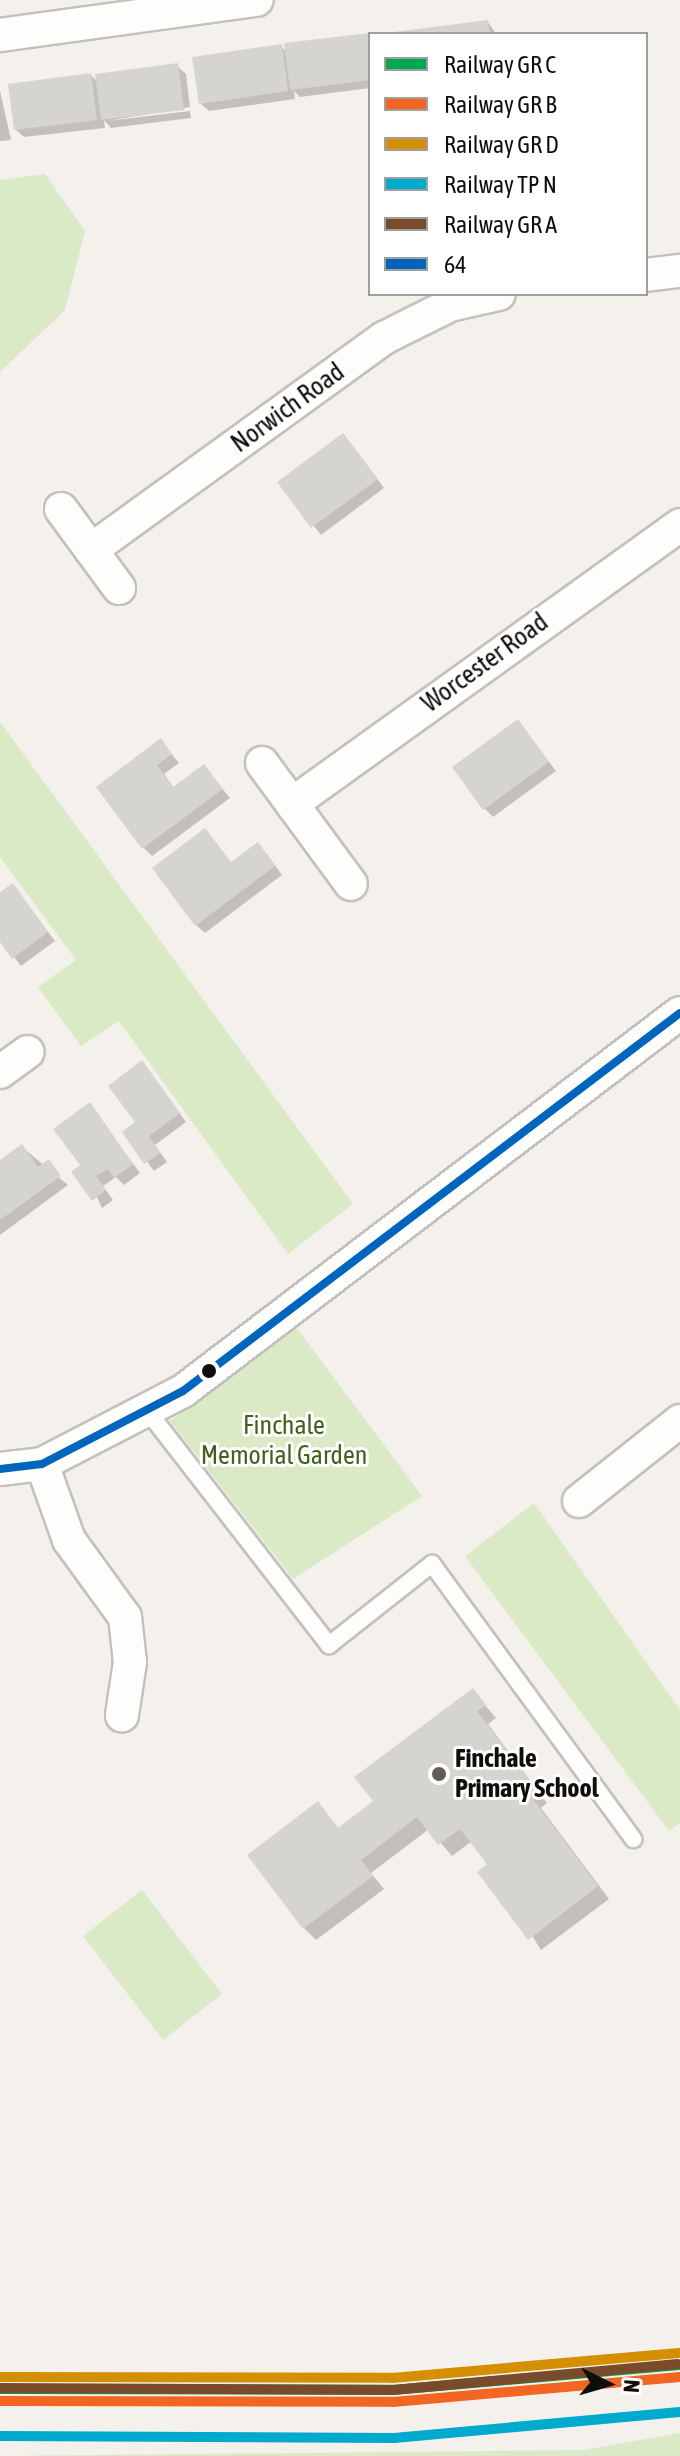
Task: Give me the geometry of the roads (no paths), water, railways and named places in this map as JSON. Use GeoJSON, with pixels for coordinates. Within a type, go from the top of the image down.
{"type":"FeatureCollection","features":[{"type":"Feature","properties":{"kind":"street"},"geometry":{"type":"LineString","coordinates":[[0,35],[257,0]]}},
{"type":"Feature","properties":{"kind":"street"},"geometry":{"type":"LineString","coordinates":[[648,275],[680,271]]}},
{"type":"Feature","properties":{"kind":"street","name":"Norwich Road"},"geometry":{"type":"LineString","coordinates":[[91,550],[384,338],[450,305],[490,296]]}},
{"type":"Feature","properties":{"kind":"street"},"geometry":{"type":"LineString","coordinates":[[61,509],[119,588]]}},
{"type":"Feature","properties":{"kind":"street","name":"Worcester Road"},"geometry":{"type":"LineString","coordinates":[[292,804],[680,525]]}},
{"type":"Feature","properties":{"kind":"street"},"geometry":{"type":"LineString","coordinates":[[262,763],[351,884]]}},
{"type":"Feature","properties":{"kind":"street"},"geometry":{"type":"LineString","coordinates":[[0,1469],[42,1464],[149,1413],[680,1013]]}},
{"type":"Feature","properties":{"kind":"street"},"geometry":{"type":"LineString","coordinates":[[0,1072],[28,1052]]}},
{"type":"Feature","properties":{"kind":"street"},"geometry":{"type":"LineString","coordinates":[[579,1501],[680,1421]]}},
{"type":"Feature","properties":{"kind":"street"},"geometry":{"type":"LineString","coordinates":[[42,1464],[69,1540],[125,1617],[130,1662],[122,1715]]}},
{"type":"Feature","properties":{"kind":"lane"},"geometry":{"type":"LineString","coordinates":[[149,1413],[329,1645],[432,1564],[633,1839]]}},
{"type":"Feature","properties":{"kind":"place","name":"Finchale Primary School"},"geometry":{"type":"Point","coordinates":[439,1774]}},
{"type":"Feature","properties":{"kind":"park label","name":"Finchale Memorial Garden"},"geometry":{"type":"Point","coordinates":[284,1441]}}]}
